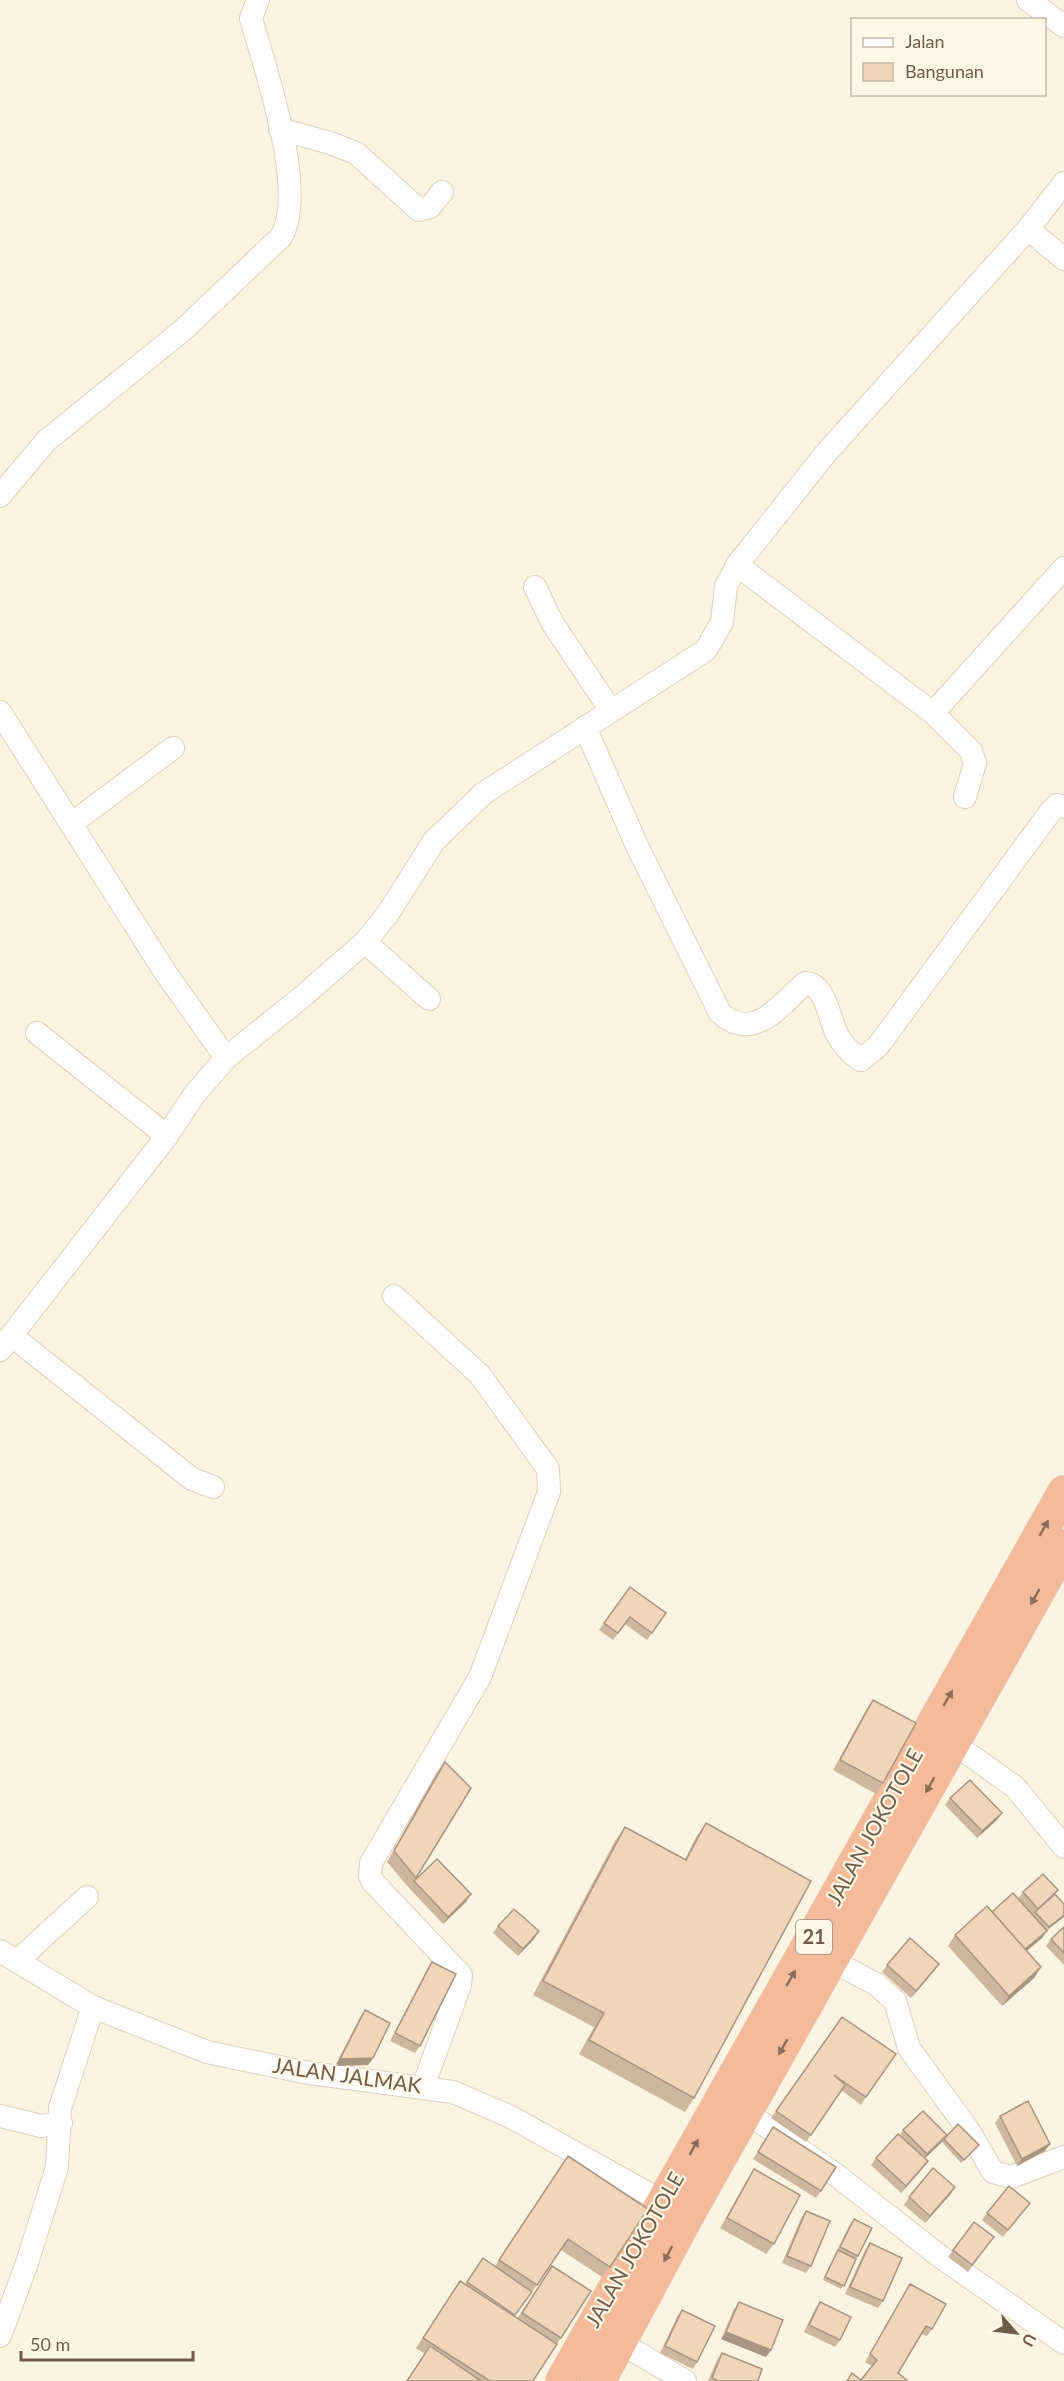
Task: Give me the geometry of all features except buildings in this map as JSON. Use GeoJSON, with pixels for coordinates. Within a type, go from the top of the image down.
{"type":"FeatureCollection","features":[{"type":"Feature","properties":{"kind":"highway","name":"JALAN JOKOTOLE"},"geometry":{"type":"LineString","coordinates":[[599,2381],[621,2343],[676,2209],[942,1735],[1064,1492]]}},
{"type":"Feature","properties":{"kind":"highway","name":"JALAN JOKOTOLE"},"geometry":{"type":"LineString","coordinates":[[942,1735],[1064,1545]]}},
{"type":"Feature","properties":{"kind":"highway","name":"JALAN JOKOTOLE"},"geometry":{"type":"LineString","coordinates":[[562,2381],[676,2209],[746,2112],[832,1960],[866,1871]]}},
{"type":"Feature","properties":{"kind":"street"},"geometry":{"type":"LineString","coordinates":[[0,496],[46,441],[183,330],[281,237],[288,226],[291,189],[280,129],[251,18],[258,0]]}},
{"type":"Feature","properties":{"kind":"street"},"geometry":{"type":"LineString","coordinates":[[1028,0],[1064,26]]}},
{"type":"Feature","properties":{"kind":"street"},"geometry":{"type":"LineString","coordinates":[[280,129],[356,153],[419,210],[430,207],[442,192]]}},
{"type":"Feature","properties":{"kind":"street"},"geometry":{"type":"LineString","coordinates":[[213,1487],[192,1479],[6,1343],[166,1136],[194,1095],[226,1058],[302,997],[365,942],[387,915],[434,841],[484,793],[706,650],[722,622],[726,586],[826,453],[1028,229],[1064,183]]}},
{"type":"Feature","properties":{"kind":"street"},"geometry":{"type":"LineString","coordinates":[[1028,229],[1064,259]]}},
{"type":"Feature","properties":{"kind":"street"},"geometry":{"type":"LineString","coordinates":[[933,713],[1064,567]]}},
{"type":"Feature","properties":{"kind":"street"},"geometry":{"type":"LineString","coordinates":[[741,568],[933,713],[971,751],[975,764],[965,797]]}},
{"type":"Feature","properties":{"kind":"street"},"geometry":{"type":"LineString","coordinates":[[535,586],[552,624],[611,711]]}},
{"type":"Feature","properties":{"kind":"street"},"geometry":{"type":"LineString","coordinates":[[0,712],[165,972],[226,1058]]}},
{"type":"Feature","properties":{"kind":"street"},"geometry":{"type":"LineString","coordinates":[[585,727],[637,846],[720,1013],[732,1023],[743,1026],[760,1022],[805,983],[811,983],[819,990],[838,1035],[852,1054],[861,1060],[878,1047],[1050,811],[1057,805],[1064,807]]}},
{"type":"Feature","properties":{"kind":"street"},"geometry":{"type":"LineString","coordinates":[[71,825],[173,748]]}},
{"type":"Feature","properties":{"kind":"street"},"geometry":{"type":"LineString","coordinates":[[365,942],[429,999]]}},
{"type":"Feature","properties":{"kind":"street"},"geometry":{"type":"LineString","coordinates":[[37,1033],[166,1136]]}},
{"type":"Feature","properties":{"kind":"street"},"geometry":{"type":"LineString","coordinates":[[394,1296],[480,1374],[548,1469],[550,1477],[549,1492],[480,1677],[371,1863],[370,1876],[373,1882],[460,1975],[460,1985],[423,2087]]}},
{"type":"Feature","properties":{"kind":"street"},"geometry":{"type":"LineString","coordinates":[[942,1735],[1015,1787],[1064,1847]]}},
{"type":"Feature","properties":{"kind":"street"},"geometry":{"type":"LineString","coordinates":[[8,1956],[87,1897]]}},
{"type":"Feature","properties":{"kind":"street","name":"JALAN JALMAK"},"geometry":{"type":"LineString","coordinates":[[8,1956],[93,2007],[207,2052],[303,2072],[453,2092],[511,2117],[676,2209]]}},
{"type":"Feature","properties":{"kind":"street"},"geometry":{"type":"LineString","coordinates":[[832,1960],[876,1984],[895,2001],[909,2048],[958,2115],[993,2172],[1011,2177],[1064,2157]]}},
{"type":"Feature","properties":{"kind":"street"},"geometry":{"type":"LineString","coordinates":[[0,2336],[27,2263],[57,2167],[62,2102],[93,2007]]}},
{"type":"Feature","properties":{"kind":"street"},"geometry":{"type":"LineString","coordinates":[[746,2112],[835,2174],[942,2258],[1064,2343]]}},
{"type":"Feature","properties":{"kind":"street"},"geometry":{"type":"LineString","coordinates":[[0,2116],[41,2126],[61,2123]]}},
{"type":"Feature","properties":{"kind":"street"},"geometry":{"type":"LineString","coordinates":[[621,2343],[685,2381]]}}]}
